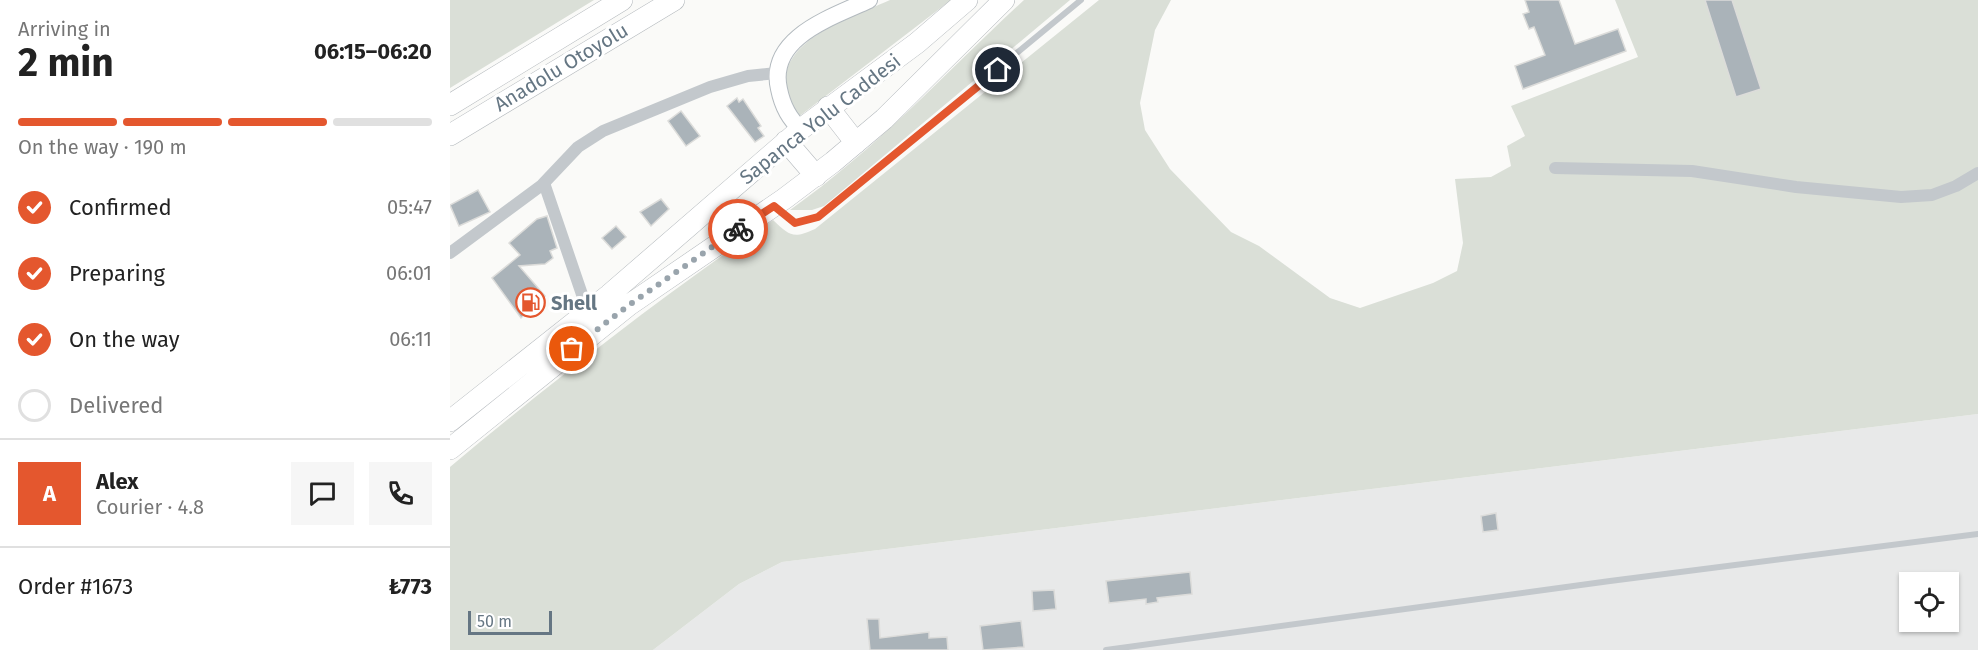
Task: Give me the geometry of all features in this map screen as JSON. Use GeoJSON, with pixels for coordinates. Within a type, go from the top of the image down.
{"type":"FeatureCollection","features":[{"type":"Feature","properties":{"kind":"highway","name":"Anadolu Otoyolu"},"geometry":{"type":"LineString","coordinates":[[450,105],[622,0]]}},
{"type":"Feature","properties":{"kind":"highway","name":"Anadolu Otoyolu"},"geometry":{"type":"LineString","coordinates":[[450,135],[674,0]]}},
{"type":"Feature","properties":{"kind":"highway","name":"Sapanca Yolu Caddesi"},"geometry":{"type":"LineString","coordinates":[[450,421],[588,312],[828,107],[917,43],[967,0]]}},
{"type":"Feature","properties":{"kind":"highway","name":"Sapanca Yolu Caddesi"},"geometry":{"type":"LineString","coordinates":[[450,449],[629,305],[816,176],[915,89],[1004,0]]}},
{"type":"Feature","properties":{"kind":"highway"},"geometry":{"type":"LineString","coordinates":[[828,107],[856,143]]}},
{"type":"Feature","properties":{"kind":"highway"},"geometry":{"type":"LineString","coordinates":[[794,135],[816,176]]}},
{"type":"Feature","properties":{"kind":"street"},"geometry":{"type":"LineString","coordinates":[[794,135],[791,121],[780,96],[777,73],[784,53],[798,36],[869,0]]}},
{"type":"Feature","properties":{"kind":"street"},"geometry":{"type":"LineString","coordinates":[[450,253],[544,183],[578,147],[603,131],[710,87],[748,76],[777,73]]}},
{"type":"Feature","properties":{"kind":"street"},"geometry":{"type":"LineString","coordinates":[[1555,168],[1692,171],[1796,187],[1901,197],[1932,195],[1956,186],[1978,173]]}},
{"type":"Feature","properties":{"kind":"street"},"geometry":{"type":"LineString","coordinates":[[544,183],[588,312]]}},
{"type":"Feature","properties":{"kind":"lane"},"geometry":{"type":"LineString","coordinates":[[774,206],[795,223],[818,217],[1081,0]]}},
{"type":"Feature","properties":{"kind":"lane"},"geometry":{"type":"LineString","coordinates":[[1106,650],[1610,581],[1978,534]]}},
{"type":"Feature","properties":{"kind":"shaded area"},"geometry":{"type":"Polygon","coordinates":[[[450,0],[594,0],[450,88],[450,0]]]}},
{"type":"Feature","properties":{"kind":"shaded area"},"geometry":{"type":"Polygon","coordinates":[[[890,0],[951,0],[797,118],[785,87],[787,70],[795,55],[807,42],[823,31],[890,0]]]}},
{"type":"Feature","properties":{"kind":"shaded area"},"geometry":{"type":"Polygon","coordinates":[[[1024,0],[1070,0],[824,206],[812,210],[790,210],[853,161],[911,109],[1024,0]]]}},
{"type":"Feature","properties":{"kind":"shaded area"},"geometry":{"type":"Polygon","coordinates":[[[1099,0],[1171,0],[1155,30],[1140,103],[1145,130],[1170,169],[1231,232],[1259,246],[1330,298],[1360,308],[1433,283],[1457,271],[1463,243],[1455,179],[1491,177],[1511,166],[1507,146],[1525,136],[1511,106],[1638,57],[1615,0],[1978,0],[1978,414],[782,562],[739,584],[653,650],[450,650],[450,467],[608,340],[773,220],[792,234],[802,234],[815,229],[1099,0]]]}},
{"type":"Feature","properties":{"kind":"shaded area"},"geometry":{"type":"Polygon","coordinates":[[[1978,414],[1978,650],[653,650],[739,584],[782,562],[1978,414]]]}},
{"type":"Feature","properties":{"kind":"building"},"geometry":{"type":"Polygon","coordinates":[[[1525,0],[1559,0],[1575,44],[1618,29],[1626,51],[1523,89],[1515,66],[1545,55],[1534,27],[1529,29],[1523,14],[1529,12],[1525,0]]]}},
{"type":"Feature","properties":{"kind":"building"},"geometry":{"type":"Polygon","coordinates":[[[1705,0],[1732,0],[1761,89],[1736,97],[1705,0]]]}},
{"type":"Feature","properties":{"kind":"building"},"geometry":{"type":"Polygon","coordinates":[[[737,98],[739,102],[743,99],[761,126],[758,128],[764,136],[755,142],[727,106],[737,98]]]}},
{"type":"Feature","properties":{"kind":"building"},"geometry":{"type":"Polygon","coordinates":[[[681,111],[700,136],[686,146],[668,121],[681,111]]]}},
{"type":"Feature","properties":{"kind":"building"},"geometry":{"type":"Polygon","coordinates":[[[478,190],[490,212],[459,226],[450,205],[478,190]]]}},
{"type":"Feature","properties":{"kind":"building"},"geometry":{"type":"Polygon","coordinates":[[[661,199],[669,209],[651,226],[640,212],[661,199]]]}},
{"type":"Feature","properties":{"kind":"building"},"geometry":{"type":"Polygon","coordinates":[[[547,216],[557,248],[550,251],[553,258],[545,264],[519,266],[545,296],[521,318],[492,278],[520,255],[509,243],[537,219],[547,216]]]}},
{"type":"Feature","properties":{"kind":"building"},"geometry":{"type":"Polygon","coordinates":[[[616,226],[626,237],[612,249],[602,238],[616,226]]]}},
{"type":"Feature","properties":{"kind":"building"},"geometry":{"type":"Polygon","coordinates":[[[1496,513],[1498,530],[1483,532],[1481,516],[1496,513]]]}},
{"type":"Feature","properties":{"kind":"building"},"geometry":{"type":"Polygon","coordinates":[[[1190,572],[1192,594],[1157,598],[1158,602],[1146,604],[1146,599],[1109,603],[1106,581],[1190,572]]]}},
{"type":"Feature","properties":{"kind":"building"},"geometry":{"type":"Polygon","coordinates":[[[1054,590],[1056,609],[1033,611],[1032,591],[1054,590]]]}},
{"type":"Feature","properties":{"kind":"building"},"geometry":{"type":"Polygon","coordinates":[[[867,619],[879,619],[880,638],[929,632],[929,638],[947,637],[948,650],[870,650],[867,619]]]}},
{"type":"Feature","properties":{"kind":"building"},"geometry":{"type":"Polygon","coordinates":[[[1021,621],[1024,647],[983,650],[980,626],[1021,621]]]}},
{"type":"Feature","properties":{"kind":"way so far"},"geometry":{"type":"LineString","coordinates":[[572,349],[629,305],[738,229]]}},
{"type":"Feature","properties":{"kind":"place","name":"Shell"},"geometry":{"type":"Point","coordinates":[530,303]}},
{"type":"Feature","properties":{"kind":"route"},"geometry":{"type":"LineString","coordinates":[[738,229],[774,206],[795,223],[818,217],[843,199],[998,70]]}}]}
